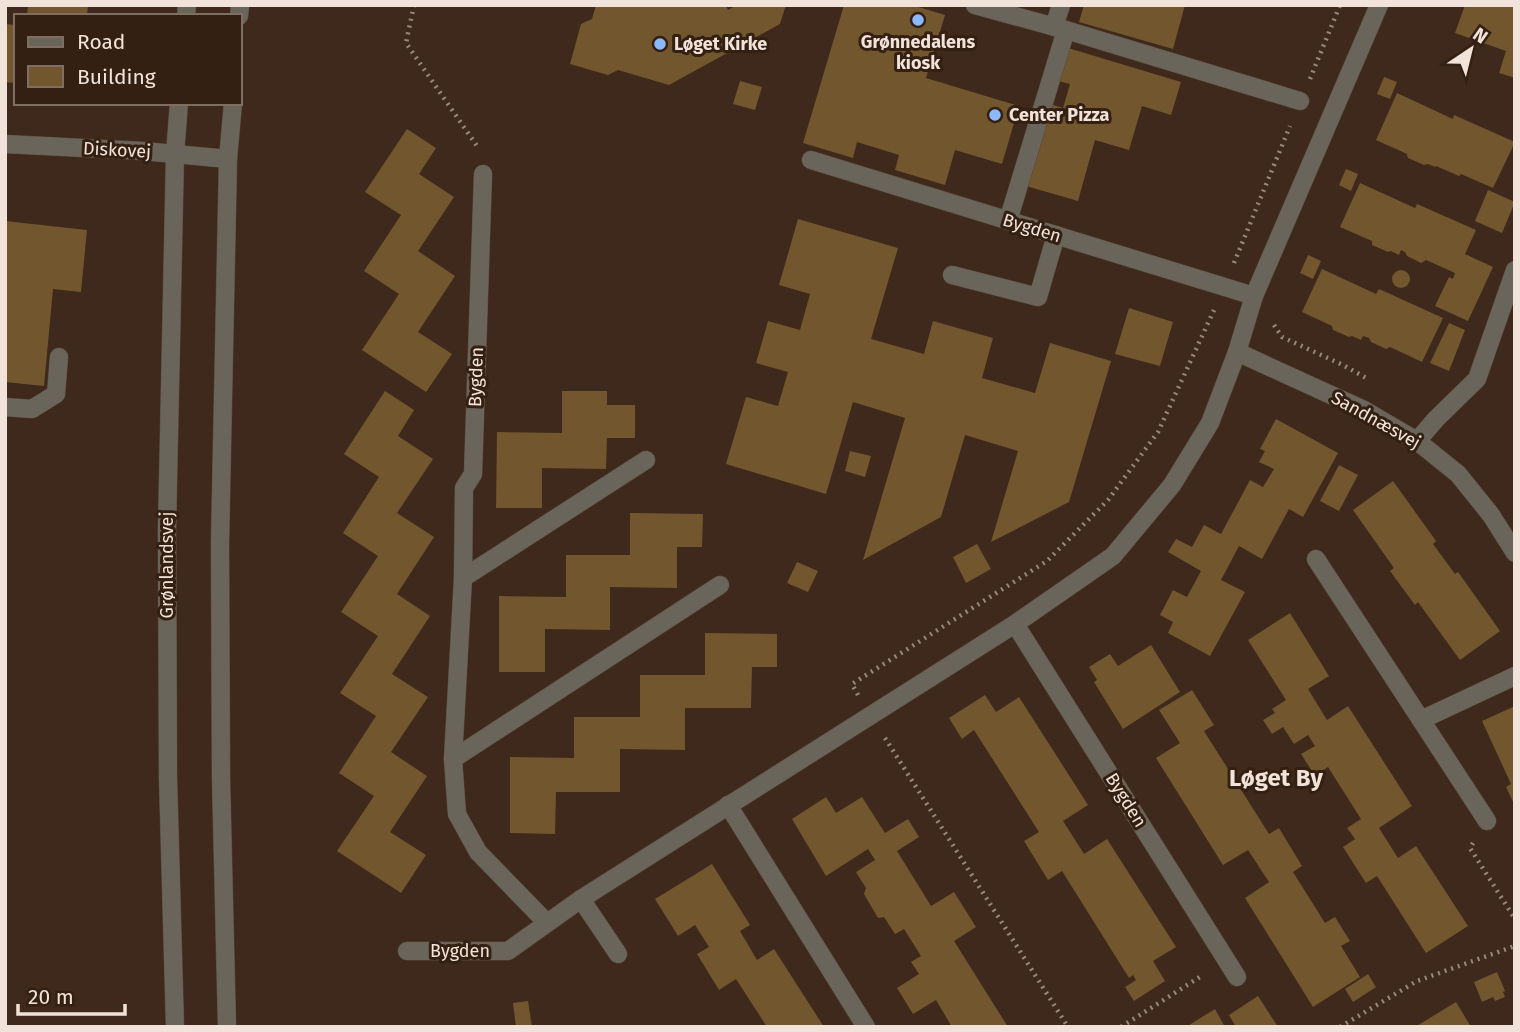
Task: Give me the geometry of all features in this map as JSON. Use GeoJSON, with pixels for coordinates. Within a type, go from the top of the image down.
{"type":"FeatureCollection","features":[{"type":"Feature","properties":{"kind":"street"},"geometry":{"type":"LineString","coordinates":[[975,5],[1300,101]]}},
{"type":"Feature","properties":{"kind":"street"},"geometry":{"type":"LineString","coordinates":[[1007,221],[1060,29],[1061,5]]}},
{"type":"Feature","properties":{"kind":"street","name":"Bygden"},"geometry":{"type":"LineString","coordinates":[[407,951],[508,951],[581,899],[1015,624],[1113,555],[1172,485],[1210,423],[1237,352],[1254,296],[1379,5]]}},
{"type":"Feature","properties":{"kind":"street","name":"Grønlandsvej"},"geometry":{"type":"LineString","coordinates":[[174,1027],[168,778],[167,529],[175,154],[179,105]]}},
{"type":"Feature","properties":{"kind":"street"},"geometry":{"type":"LineString","coordinates":[[227,1027],[221,778],[220,543],[228,159],[233,105]]}},
{"type":"Feature","properties":{"kind":"street","name":"Diskovej"},"geometry":{"type":"LineString","coordinates":[[5,144],[228,159]]}},
{"type":"Feature","properties":{"kind":"street","name":"Bygden"},"geometry":{"type":"LineString","coordinates":[[811,160],[1254,296]]}},
{"type":"Feature","properties":{"kind":"street","name":"Bygden"},"geometry":{"type":"LineString","coordinates":[[483,174],[473,474],[464,488],[463,578],[453,759],[457,814],[478,852],[547,923]]}},
{"type":"Feature","properties":{"kind":"street"},"geometry":{"type":"LineString","coordinates":[[951,275],[1038,297],[1056,235]]}},
{"type":"Feature","properties":{"kind":"street"},"geometry":{"type":"LineString","coordinates":[[1417,441],[1477,379],[1515,270]]}},
{"type":"Feature","properties":{"kind":"street","name":"Sandnæsvej"},"geometry":{"type":"LineString","coordinates":[[1237,352],[1364,410],[1417,441],[1458,474],[1492,515],[1515,553]]}},
{"type":"Feature","properties":{"kind":"street"},"geometry":{"type":"LineString","coordinates":[[5,407],[32,409],[56,394],[59,357]]}},
{"type":"Feature","properties":{"kind":"street"},"geometry":{"type":"LineString","coordinates":[[463,578],[646,460]]}},
{"type":"Feature","properties":{"kind":"street"},"geometry":{"type":"LineString","coordinates":[[1316,559],[1487,821]]}},
{"type":"Feature","properties":{"kind":"street"},"geometry":{"type":"LineString","coordinates":[[453,759],[720,586]]}},
{"type":"Feature","properties":{"kind":"street","name":"Bygden"},"geometry":{"type":"LineString","coordinates":[[1015,624],[1237,976]]}},
{"type":"Feature","properties":{"kind":"street"},"geometry":{"type":"LineString","coordinates":[[1421,720],[1515,676]]}},
{"type":"Feature","properties":{"kind":"street"},"geometry":{"type":"LineString","coordinates":[[728,805],[866,1027]]}},
{"type":"Feature","properties":{"kind":"street"},"geometry":{"type":"LineString","coordinates":[[581,899],[618,954]]}},
{"type":"Feature","properties":{"kind":"path"},"geometry":{"type":"LineString","coordinates":[[414,5],[406,43],[484,157],[483,174]]}},
{"type":"Feature","properties":{"kind":"path"},"geometry":{"type":"LineString","coordinates":[[1068,1027],[852,684],[1047,561],[1108,500],[1158,432],[1224,287],[1340,5]]}},
{"type":"Feature","properties":{"kind":"path"},"geometry":{"type":"LineString","coordinates":[[1487,821],[1470,848],[1515,919]]}},
{"type":"Feature","properties":{"kind":"path"},"geometry":{"type":"LineString","coordinates":[[1340,1027],[1416,981],[1515,946]]}},
{"type":"Feature","properties":{"kind":"path"},"geometry":{"type":"LineString","coordinates":[[1121,1027],[1227,961]]}},
{"type":"Feature","properties":{"kind":"building"},"geometry":{"type":"Polygon","coordinates":[[[28,5],[88,5],[87,14],[27,14],[28,5]]]}},
{"type":"Feature","properties":{"kind":"building","name":"Løget Kirke"},"geometry":{"type":"Polygon","coordinates":[[[596,5],[726,5],[728,10],[737,5],[786,5],[780,24],[669,85],[618,70],[608,75],[570,64],[581,24],[592,19],[596,5]]]}},
{"type":"Feature","properties":{"kind":"building"},"geometry":{"type":"Polygon","coordinates":[[[844,5],[912,5],[945,15],[926,78],[1019,106],[1002,164],[955,150],[945,185],[895,170],[899,155],[857,142],[853,158],[803,143],[844,5]]]}},
{"type":"Feature","properties":{"kind":"building"},"geometry":{"type":"Polygon","coordinates":[[[1084,5],[1185,5],[1173,49],[1079,22],[1084,5]]]}},
{"type":"Feature","properties":{"kind":"building"},"geometry":{"type":"Polygon","coordinates":[[[1465,5],[1515,5],[1515,78],[1499,73],[1506,51],[1455,33],[1465,5]]]}},
{"type":"Feature","properties":{"kind":"building"},"geometry":{"type":"Polygon","coordinates":[[[5,24],[14,25],[14,83],[5,82],[5,24]]]}},
{"type":"Feature","properties":{"kind":"building"},"geometry":{"type":"Polygon","coordinates":[[[1068,48],[1181,82],[1171,115],[1142,106],[1129,150],[1095,140],[1078,201],[1026,186],[1050,104],[1063,108],[1070,84],[1058,81],[1068,48]]]}},
{"type":"Feature","properties":{"kind":"building"},"geometry":{"type":"Polygon","coordinates":[[[1384,77],[1397,82],[1390,99],[1377,94],[1384,77]]]}},
{"type":"Feature","properties":{"kind":"building"},"geometry":{"type":"Polygon","coordinates":[[[740,81],[762,87],[755,110],[733,104],[740,81]]]}},
{"type":"Feature","properties":{"kind":"building"},"geometry":{"type":"Polygon","coordinates":[[[1397,93],[1453,119],[1454,115],[1515,142],[1493,188],[1461,174],[1459,176],[1436,166],[1424,165],[1376,140],[1397,93]]]}},
{"type":"Feature","properties":{"kind":"building"},"geometry":{"type":"Polygon","coordinates":[[[407,129],[436,148],[419,174],[454,197],[418,251],[455,276],[418,332],[452,354],[426,392],[362,350],[399,294],[364,271],[401,215],[365,192],[407,129]]]}},
{"type":"Feature","properties":{"kind":"building"},"geometry":{"type":"Polygon","coordinates":[[[1346,169],[1358,174],[1351,191],[1339,185],[1346,169]]]}},
{"type":"Feature","properties":{"kind":"building"},"geometry":{"type":"Polygon","coordinates":[[[1360,183],[1415,208],[1417,204],[1476,230],[1465,254],[1493,267],[1468,321],[1435,306],[1449,277],[1453,279],[1455,273],[1426,260],[1421,263],[1401,250],[1399,255],[1388,252],[1372,245],[1372,241],[1340,227],[1360,183]]]}},
{"type":"Feature","properties":{"kind":"building"},"geometry":{"type":"Polygon","coordinates":[[[1488,190],[1515,202],[1502,233],[1475,221],[1488,190]]]}},
{"type":"Feature","properties":{"kind":"building"},"geometry":{"type":"Polygon","coordinates":[[[798,219],[898,248],[871,339],[924,354],[933,321],[993,338],[982,378],[1035,393],[1050,343],[1111,361],[1069,502],[991,542],[1018,451],[965,435],[941,517],[863,560],[905,418],[853,402],[826,494],[726,464],[746,397],[778,406],[788,372],[756,363],[768,321],[800,330],[810,294],[779,285],[798,219]]]}},
{"type":"Feature","properties":{"kind":"building"},"geometry":{"type":"Polygon","coordinates":[[[5,221],[87,230],[81,292],[53,289],[44,386],[5,382],[5,221]]]}},
{"type":"Feature","properties":{"kind":"building"},"geometry":{"type":"Polygon","coordinates":[[[1308,255],[1321,261],[1313,279],[1300,273],[1308,255]]]}},
{"type":"Feature","properties":{"kind":"building"},"geometry":{"type":"Polygon","coordinates":[[[1322,269],[1376,294],[1379,289],[1443,318],[1422,362],[1390,347],[1386,349],[1371,342],[1369,338],[1363,336],[1361,340],[1349,337],[1302,312],[1322,269]]]}},
{"type":"Feature","properties":{"kind":"building"},"geometry":{"type":"Polygon","coordinates":[[[1401,270],[1407,273],[1410,279],[1407,285],[1401,288],[1395,285],[1392,279],[1395,273],[1401,270]]]}},
{"type":"Feature","properties":{"kind":"building"},"geometry":{"type":"Polygon","coordinates":[[[1129,308],[1173,322],[1160,366],[1115,354],[1129,308]]]}},
{"type":"Feature","properties":{"kind":"building"},"geometry":{"type":"Polygon","coordinates":[[[1449,323],[1465,330],[1449,371],[1430,363],[1449,323]]]}},
{"type":"Feature","properties":{"kind":"building"},"geometry":{"type":"Polygon","coordinates":[[[385,391],[414,410],[398,436],[433,459],[397,513],[434,537],[397,594],[430,616],[392,674],[428,697],[391,752],[427,776],[390,832],[426,855],[401,893],[337,851],[374,796],[339,773],[376,716],[340,693],[378,636],[341,612],[378,556],[343,533],[379,477],[344,454],[385,391]]]}},
{"type":"Feature","properties":{"kind":"building"},"geometry":{"type":"Polygon","coordinates":[[[562,391],[607,391],[607,405],[635,405],[635,438],[607,438],[606,469],[542,468],[542,508],[496,508],[497,432],[562,433],[562,391]]]}},
{"type":"Feature","properties":{"kind":"building"},"geometry":{"type":"Polygon","coordinates":[[[1276,419],[1338,453],[1303,517],[1289,509],[1262,559],[1239,546],[1221,580],[1245,592],[1210,656],[1168,633],[1173,622],[1160,615],[1173,590],[1187,597],[1201,571],[1168,552],[1176,539],[1192,547],[1204,525],[1221,534],[1250,480],[1263,487],[1274,469],[1259,462],[1265,451],[1260,449],[1276,419]]]}},
{"type":"Feature","properties":{"kind":"building"},"geometry":{"type":"Polygon","coordinates":[[[850,451],[871,456],[865,477],[845,471],[850,451]]]}},
{"type":"Feature","properties":{"kind":"building"},"geometry":{"type":"Polygon","coordinates":[[[1339,465],[1358,475],[1339,511],[1320,501],[1339,465]]]}},
{"type":"Feature","properties":{"kind":"building"},"geometry":{"type":"Polygon","coordinates":[[[1393,481],[1436,541],[1433,544],[1455,574],[1458,572],[1500,631],[1460,660],[1418,602],[1415,605],[1390,571],[1394,568],[1353,510],[1393,481]]]}},
{"type":"Feature","properties":{"kind":"building"},"geometry":{"type":"Polygon","coordinates":[[[630,513],[703,514],[702,547],[677,547],[677,588],[610,587],[610,630],[545,629],[545,672],[499,672],[499,596],[566,597],[566,555],[630,555],[630,513]]]}},
{"type":"Feature","properties":{"kind":"building"},"geometry":{"type":"Polygon","coordinates":[[[977,544],[991,569],[966,583],[953,557],[977,544]]]}},
{"type":"Feature","properties":{"kind":"building"},"geometry":{"type":"Polygon","coordinates":[[[797,562],[818,571],[808,592],[787,583],[797,562]]]}},
{"type":"Feature","properties":{"kind":"building"},"geometry":{"type":"Polygon","coordinates":[[[1290,613],[1329,676],[1308,689],[1327,720],[1348,706],[1412,806],[1379,828],[1398,858],[1416,846],[1468,926],[1426,953],[1377,876],[1366,883],[1343,847],[1355,839],[1347,828],[1361,819],[1328,767],[1315,776],[1301,754],[1315,746],[1308,735],[1294,744],[1283,727],[1272,734],[1263,720],[1275,713],[1272,709],[1286,700],[1248,640],[1290,613]]]}},
{"type":"Feature","properties":{"kind":"building"},"geometry":{"type":"Polygon","coordinates":[[[705,633],[777,634],[777,667],[752,667],[751,708],[685,708],[685,750],[620,749],[620,792],[556,792],[555,834],[510,833],[510,757],[574,758],[574,717],[640,717],[640,675],[705,675],[705,633]]]}},
{"type":"Feature","properties":{"kind":"building"},"geometry":{"type":"Polygon","coordinates":[[[1151,645],[1180,692],[1123,729],[1094,682],[1097,680],[1089,667],[1110,654],[1118,666],[1151,645]]]}},
{"type":"Feature","properties":{"kind":"building"},"geometry":{"type":"Polygon","coordinates":[[[1192,690],[1214,725],[1204,731],[1269,834],[1279,828],[1302,866],[1293,872],[1325,923],[1335,917],[1350,941],[1341,946],[1360,977],[1313,1007],[1245,898],[1269,882],[1248,850],[1223,865],[1156,758],[1180,743],[1159,710],[1192,690]]]}},
{"type":"Feature","properties":{"kind":"building"},"geometry":{"type":"Polygon","coordinates":[[[985,695],[996,712],[1019,697],[1088,805],[1063,821],[1084,854],[1107,839],[1176,947],[1153,961],[1165,981],[1134,1001],[1125,987],[1136,980],[1133,975],[1129,978],[1062,871],[1048,880],[1024,841],[1039,832],[974,730],[962,739],[949,718],[985,695]]]}},
{"type":"Feature","properties":{"kind":"building"},"geometry":{"type":"Polygon","coordinates":[[[1515,706],[1515,806],[1506,787],[1511,784],[1482,721],[1515,706]]]}},
{"type":"Feature","properties":{"kind":"building"},"geometry":{"type":"Polygon","coordinates":[[[826,797],[836,813],[862,797],[885,833],[908,819],[919,837],[897,851],[931,906],[954,892],[976,927],[954,941],[1008,1027],[952,1027],[936,1000],[913,1014],[897,988],[919,974],[911,962],[921,956],[904,929],[895,934],[884,917],[878,918],[864,894],[866,888],[856,872],[875,860],[868,849],[826,876],[792,819],[826,797]]]}},
{"type":"Feature","properties":{"kind":"building"},"geometry":{"type":"Polygon","coordinates":[[[712,864],[750,925],[740,931],[757,960],[774,949],[824,1027],[767,1027],[736,979],[719,990],[697,954],[709,947],[695,925],[678,936],[655,899],[712,864]]]}},
{"type":"Feature","properties":{"kind":"building"},"geometry":{"type":"Polygon","coordinates":[[[1497,972],[1505,997],[1495,1001],[1493,997],[1482,1002],[1474,982],[1497,972]]]}},
{"type":"Feature","properties":{"kind":"building"},"geometry":{"type":"Polygon","coordinates":[[[1368,974],[1376,987],[1353,1002],[1345,989],[1368,974]]]}},
{"type":"Feature","properties":{"kind":"building"},"geometry":{"type":"Polygon","coordinates":[[[1258,996],[1278,1027],[1236,1027],[1229,1015],[1258,996]]]}},
{"type":"Feature","properties":{"kind":"building"},"geometry":{"type":"Polygon","coordinates":[[[528,1001],[532,1027],[516,1027],[513,1003],[528,1001]]]}},
{"type":"Feature","properties":{"kind":"building"},"geometry":{"type":"Polygon","coordinates":[[[1456,1002],[1471,1027],[1415,1027],[1456,1002]]]}},
{"type":"Feature","properties":{"kind":"building"},"geometry":{"type":"Polygon","coordinates":[[[1215,1009],[1225,1027],[1186,1027],[1215,1009]]]}},
{"type":"Feature","properties":{"kind":"place","name":"Grønnedalens kiosk"},"geometry":{"type":"Point","coordinates":[918,20]}},
{"type":"Feature","properties":{"kind":"place","name":"Løget Kirke"},"geometry":{"type":"Point","coordinates":[660,44]}},
{"type":"Feature","properties":{"kind":"place","name":"Center Pizza"},"geometry":{"type":"Point","coordinates":[995,115]}},
{"type":"Feature","properties":{"kind":"district","name":"Løget By"},"geometry":{"type":"Point","coordinates":[1276,778]}}]}
